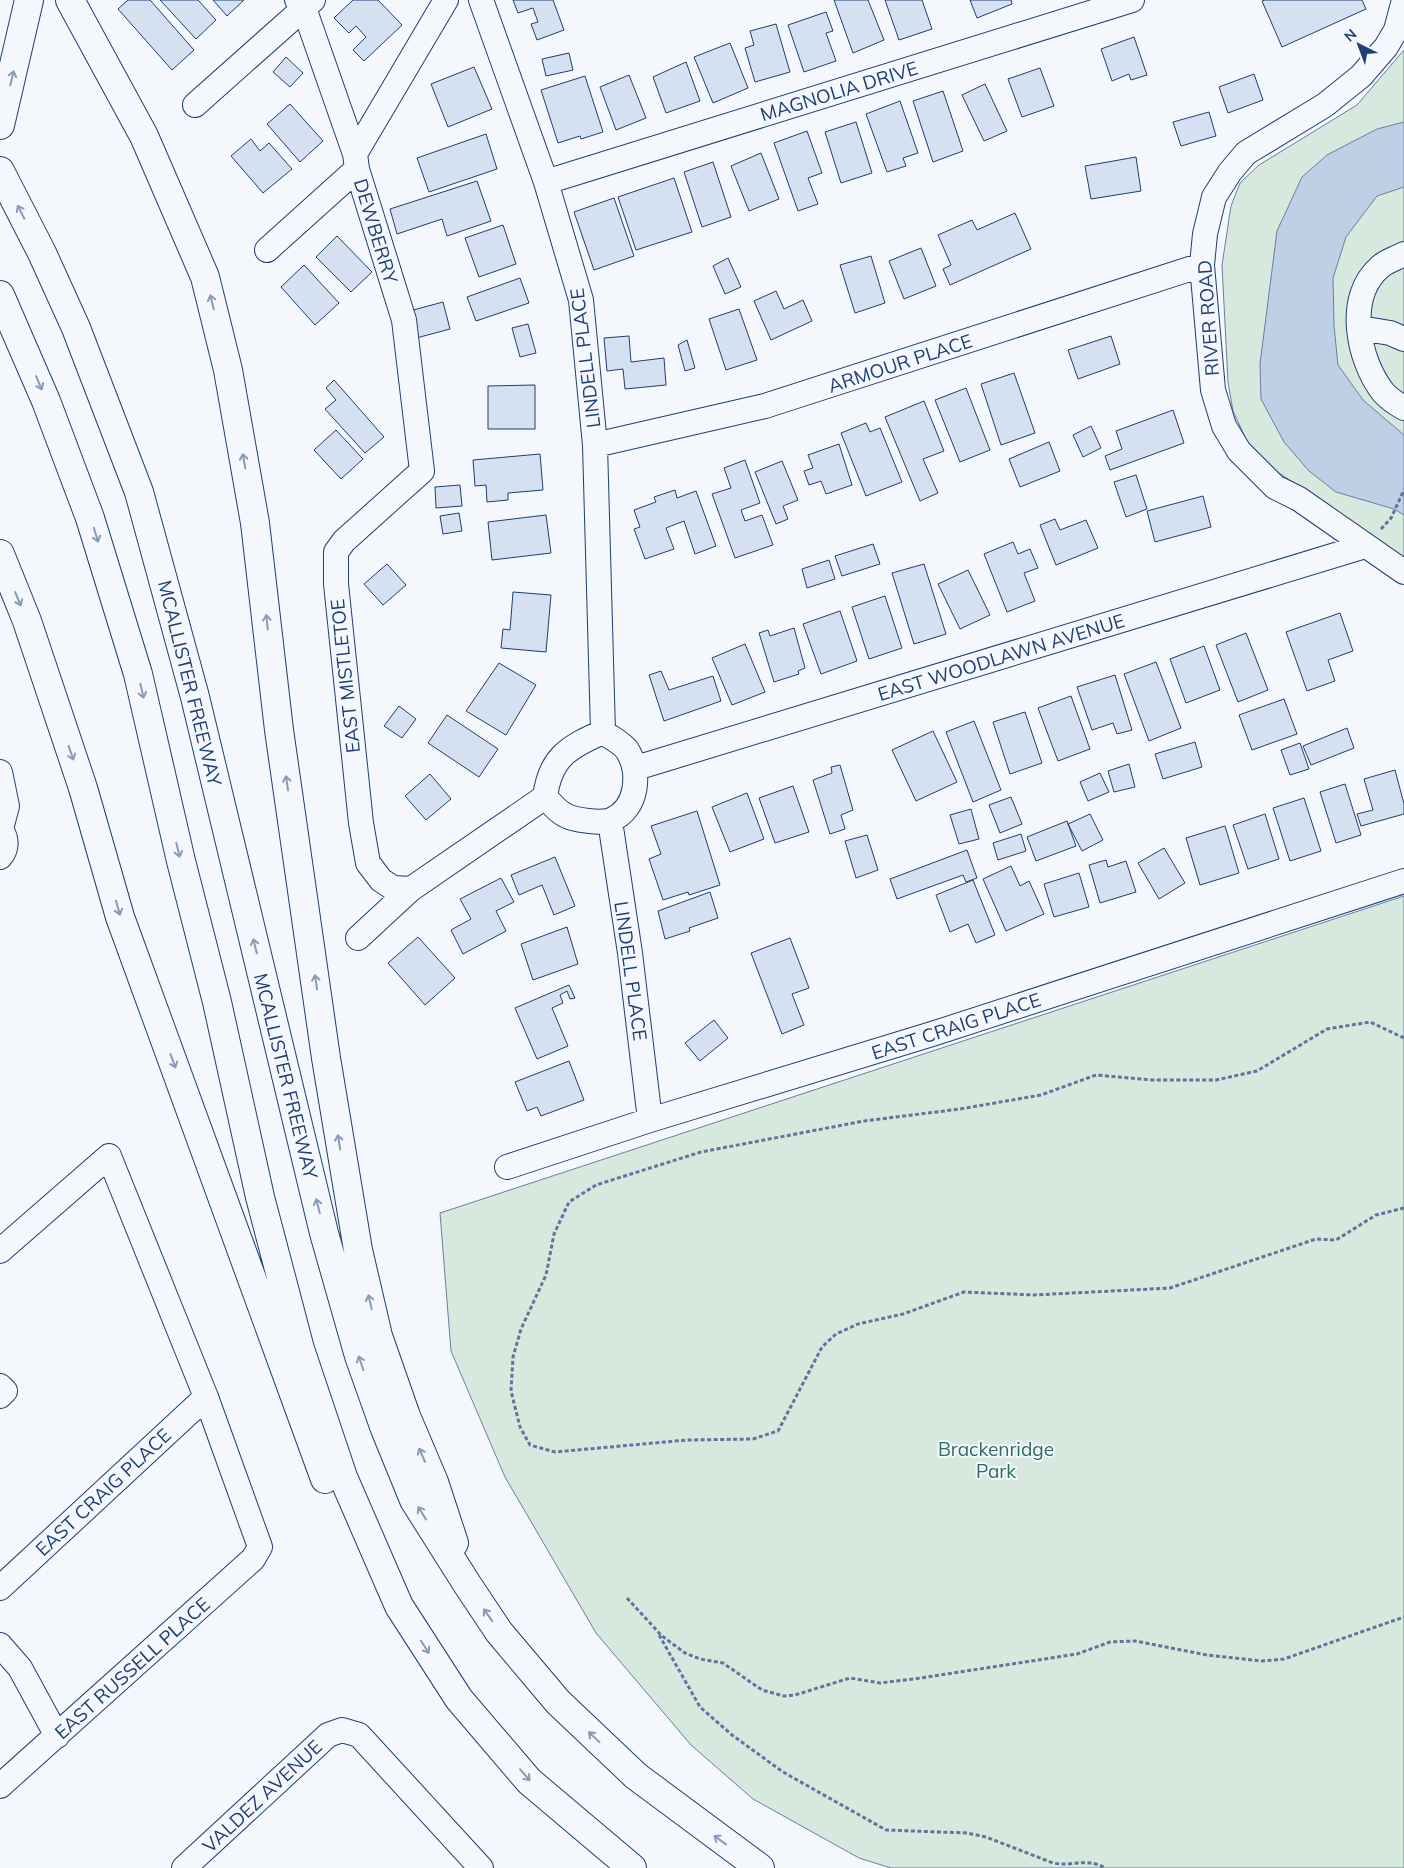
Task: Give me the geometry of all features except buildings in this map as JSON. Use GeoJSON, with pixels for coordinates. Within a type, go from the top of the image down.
{"type":"FeatureCollection","features":[{"type":"Feature","properties":{"kind":"main road"},"geometry":{"type":"LineString","coordinates":[[0,125],[29,0]]}},
{"type":"Feature","properties":{"kind":"main road"},"geometry":{"type":"LineString","coordinates":[[70,0],[144,136],[206,277],[228,370],[255,523],[279,730],[326,1058],[358,1250],[378,1336],[406,1416],[434,1482],[467,1584]]}},
{"type":"Feature","properties":{"kind":"main road","name":"MCALLISTER FREEWAY"},"geometry":{"type":"LineString","coordinates":[[0,171],[42,252],[104,399],[139,492],[167,588],[195,696],[324,1233],[359,1356],[385,1429],[414,1500],[467,1584],[518,1654],[558,1702],[636,1776],[760,1868]]}},
{"type":"Feature","properties":{"kind":"main road"},"geometry":{"type":"LineString","coordinates":[[0,296],[20,338],[90,518],[138,674],[181,861],[217,1002],[260,1197],[300,1349],[343,1477],[399,1606]]}},
{"type":"Feature","properties":{"kind":"main road"},"geometry":{"type":"LineString","coordinates":[[1,558],[27,621],[80,780],[120,917],[325,1479],[347,1523],[459,1698],[530,1781],[632,1868]]}},
{"type":"Feature","properties":{"kind":"street"},"geometry":{"type":"LineString","coordinates":[[267,250],[356,162],[446,0]]}},
{"type":"Feature","properties":{"kind":"street","name":"LINDELL PLACE"},"geometry":{"type":"LineString","coordinates":[[481,0],[546,182],[581,300],[595,445],[603,732]]}},
{"type":"Feature","properties":{"kind":"street","name":"MAGNOLIA DRIVE"},"geometry":{"type":"LineString","coordinates":[[546,182],[1132,0]]}},
{"type":"Feature","properties":{"kind":"street","name":"RIVER ROAD"},"geometry":{"type":"LineString","coordinates":[[1404,0],[1396,30],[1386,46],[1361,76],[1325,105],[1246,153],[1230,172],[1214,197],[1202,265],[1213,390],[1224,426],[1239,452],[1275,487],[1299,499],[1404,572]]}},
{"type":"Feature","properties":{"kind":"street"},"geometry":{"type":"LineString","coordinates":[[195,105],[305,3]]}},
{"type":"Feature","properties":{"kind":"street","name":"DEWBERRY"},"geometry":{"type":"LineString","coordinates":[[305,3],[404,320],[422,471]]}},
{"type":"Feature","properties":{"kind":"street"},"geometry":{"type":"LineString","coordinates":[[1404,254],[1380,267],[1368,283],[1358,309],[1361,352],[1369,370],[1384,393],[1404,408]]}},
{"type":"Feature","properties":{"kind":"street","name":"ARMOUR PLACE"},"geometry":{"type":"LineString","coordinates":[[595,445],[765,406],[1202,265]]}},
{"type":"Feature","properties":{"kind":"street"},"geometry":{"type":"LineString","coordinates":[[1360,328],[1390,332],[1404,339]]}},
{"type":"Feature","properties":{"kind":"street","name":"EAST MISTLETOE"},"geometry":{"type":"LineString","coordinates":[[411,889],[393,888],[381,880],[368,864],[361,823],[336,584],[336,552],[344,541],[422,471]]}},
{"type":"Feature","properties":{"kind":"street","name":"EAST WOODLAWN AVENUE"},"geometry":{"type":"LineString","coordinates":[[636,768],[1365,546]]}},
{"type":"Feature","properties":{"kind":"street"},"geometry":{"type":"LineString","coordinates":[[358,938],[411,889],[545,797],[547,778],[560,756],[579,742],[603,732],[626,749],[636,768],[633,799],[622,812],[610,821],[586,820],[565,816],[545,797]]}},
{"type":"Feature","properties":{"kind":"street"},"geometry":{"type":"LineString","coordinates":[[0,772],[7,806],[1,829],[6,838],[5,851],[0,857]]}},
{"type":"Feature","properties":{"kind":"street","name":"LINDELL PLACE"},"geometry":{"type":"LineString","coordinates":[[610,821],[630,953],[650,1120]]}},
{"type":"Feature","properties":{"kind":"street","name":"EAST CRAIG PLACE"},"geometry":{"type":"LineString","coordinates":[[507,1167],[650,1120],[932,1034],[1404,881]]}},
{"type":"Feature","properties":{"kind":"street"},"geometry":{"type":"LineString","coordinates":[[0,1250],[109,1156],[206,1396]]}},
{"type":"Feature","properties":{"kind":"street"},"geometry":{"type":"LineString","coordinates":[[0,1386],[5,1391],[0,1396]]}},
{"type":"Feature","properties":{"kind":"street","name":"EAST CRAIG PLACE"},"geometry":{"type":"LineString","coordinates":[[0,1588],[206,1396]]}},
{"type":"Feature","properties":{"kind":"street","name":"EAST RUSSELL PLACE"},"geometry":{"type":"LineString","coordinates":[[0,1786],[252,1559],[260,1547],[206,1396]]}},
{"type":"Feature","properties":{"kind":"street"},"geometry":{"type":"LineString","coordinates":[[0,1645],[20,1668],[57,1736]]}},
{"type":"Feature","properties":{"kind":"street","name":"VALDEZ AVENUE"},"geometry":{"type":"LineString","coordinates":[[184,1868],[328,1735],[342,1730],[359,1735],[481,1868]]}},
{"type":"Feature","properties":{"kind":"path"},"geometry":{"type":"LineString","coordinates":[[1391,518],[1404,490]]}},
{"type":"Feature","properties":{"kind":"path"},"geometry":{"type":"LineString","coordinates":[[1404,1038],[1370,1022],[1327,1029],[1257,1072],[1216,1080],[1152,1080],[1096,1075],[1041,1094],[960,1109],[864,1122],[701,1152],[596,1185],[569,1202],[554,1234],[546,1274],[522,1329],[513,1357],[511,1391],[520,1427],[530,1445],[555,1452],[687,1440],[753,1439],[778,1431],[822,1347],[836,1334],[858,1324],[903,1314],[964,1292],[1034,1295],[1170,1288],[1316,1239],[1336,1240],[1376,1215],[1404,1208]]}},
{"type":"Feature","properties":{"kind":"path"},"geometry":{"type":"LineString","coordinates":[[627,1598],[656,1630],[686,1653],[700,1659],[723,1663],[762,1690],[784,1696],[795,1695],[850,1678],[880,1683],[914,1679],[1077,1654],[1110,1642],[1135,1641],[1207,1655],[1262,1661],[1284,1659],[1404,1617]]}},
{"type":"Feature","properties":{"kind":"path"},"geometry":{"type":"LineString","coordinates":[[656,1630],[700,1708],[732,1735],[783,1772],[886,1830],[967,1832],[1053,1863],[1062,1865],[1089,1861],[1105,1868]]}},
{"type":"Feature","properties":{"kind":"green space"},"geometry":{"type":"Polygon","coordinates":[[[1404,50],[1404,558],[1260,460],[1246,439],[1233,411],[1228,382],[1222,265],[1231,206],[1240,183],[1259,165],[1357,105],[1404,50]]]}},
{"type":"Feature","properties":{"kind":"green space","name":"Brackenridge Park"},"geometry":{"type":"Polygon","coordinates":[[[1404,896],[1404,1868],[891,1868],[859,1858],[753,1799],[691,1745],[596,1633],[505,1477],[451,1351],[440,1213],[1404,896]]]}},
{"type":"Feature","properties":{"kind":"water"},"geometry":{"type":"Polygon","coordinates":[[[1404,122],[1404,187],[1377,196],[1346,237],[1333,278],[1334,326],[1338,365],[1363,400],[1404,435],[1404,515],[1394,509],[1336,492],[1309,471],[1284,442],[1261,399],[1260,364],[1277,231],[1302,177],[1327,155],[1377,129],[1404,122]]]}}]}
